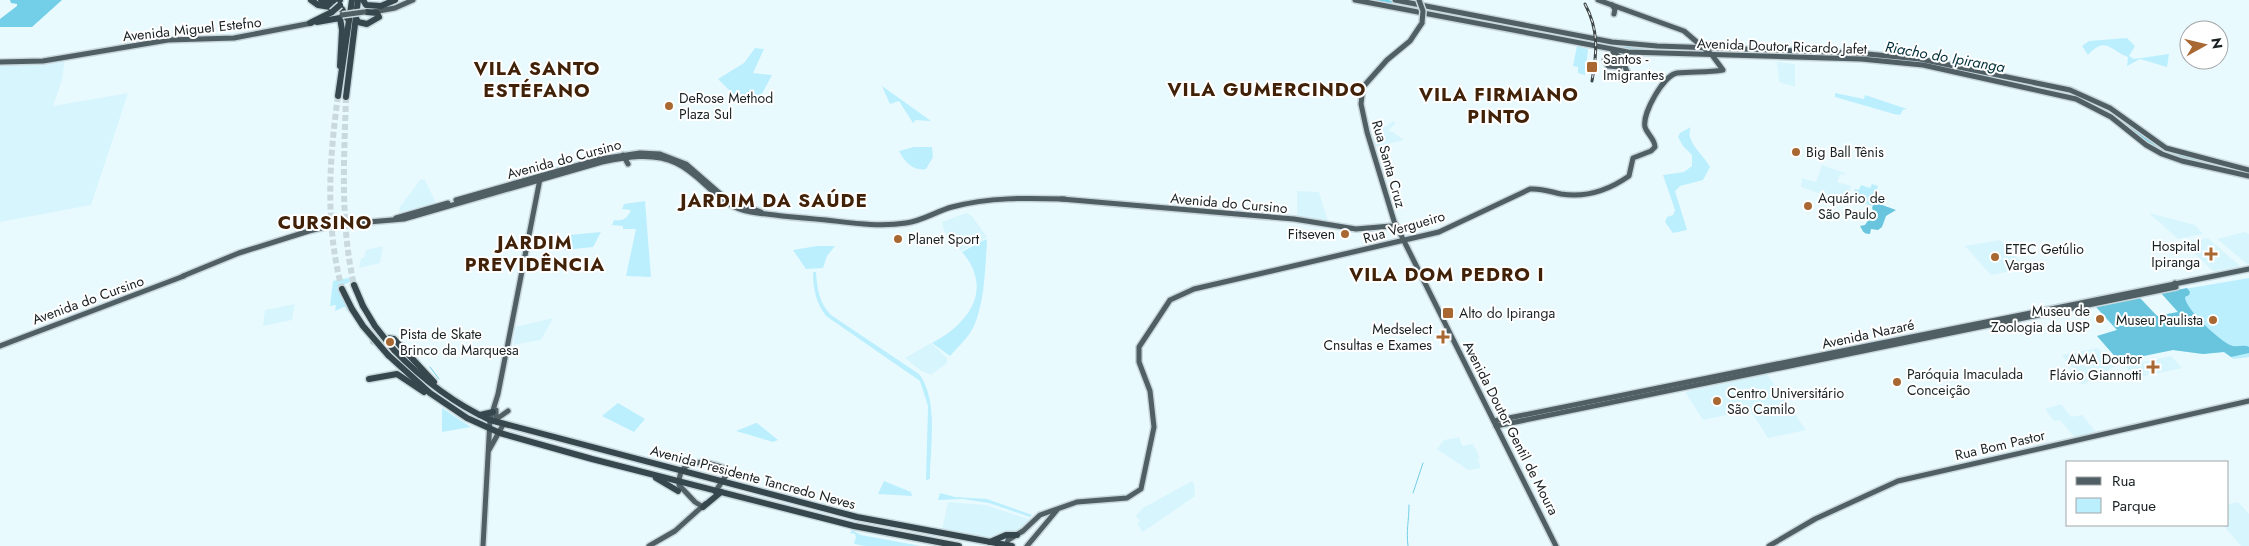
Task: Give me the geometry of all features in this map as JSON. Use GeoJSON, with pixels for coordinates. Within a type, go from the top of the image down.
{"type":"FeatureCollection","features":[{"type":"Feature","properties":{"kind":"highway"},"geometry":{"type":"LineString","coordinates":[[311,0],[318,5],[344,11],[347,17],[348,37]]}},
{"type":"Feature","properties":{"kind":"highway"},"geometry":{"type":"LineString","coordinates":[[321,0],[330,2],[345,0]]}},
{"type":"Feature","properties":{"kind":"highway"},"geometry":{"type":"LineString","coordinates":[[338,96],[352,0]]}},
{"type":"Feature","properties":{"kind":"highway"},"geometry":{"type":"LineString","coordinates":[[346,97],[358,0]]}},
{"type":"Feature","properties":{"kind":"highway"},"geometry":{"type":"LineString","coordinates":[[362,0],[366,5],[375,7],[395,0]]}},
{"type":"Feature","properties":{"kind":"highway"},"geometry":{"type":"LineString","coordinates":[[310,23],[332,12],[340,2]]}},
{"type":"Feature","properties":{"kind":"highway"},"geometry":{"type":"LineString","coordinates":[[332,12],[335,15],[341,15]]}},
{"type":"Feature","properties":{"kind":"highway"},"geometry":{"type":"LineString","coordinates":[[356,18],[358,22],[363,24],[374,22],[379,17],[377,13],[366,12]]}},
{"type":"Feature","properties":{"kind":"highway"},"geometry":{"type":"LineString","coordinates":[[317,22],[340,18],[342,30],[340,53],[342,77]]}},
{"type":"Feature","properties":{"kind":"highway"},"geometry":{"type":"LineString","coordinates":[[354,285],[363,306],[391,353],[420,376],[490,424]]}},
{"type":"Feature","properties":{"kind":"highway"},"geometry":{"type":"LineString","coordinates":[[342,289],[363,326],[430,394]]}},
{"type":"Feature","properties":{"kind":"highway"},"geometry":{"type":"LineString","coordinates":[[374,341],[387,338],[394,339],[441,390]]}},
{"type":"Feature","properties":{"kind":"highway"},"geometry":{"type":"LineString","coordinates":[[369,379],[397,374],[467,418],[490,424]]}},
{"type":"Feature","properties":{"kind":"highway"},"geometry":{"type":"LineString","coordinates":[[478,415],[493,412]]}},
{"type":"Feature","properties":{"kind":"highway","name":"Avenida Presidente Tancredo Neves"},"geometry":{"type":"LineString","coordinates":[[490,424],[503,424],[857,517],[1008,546]]}},
{"type":"Feature","properties":{"kind":"highway","name":"Avenida Presidente Tancredo Neves"},"geometry":{"type":"LineString","coordinates":[[490,424],[500,433],[719,492],[854,526],[959,546]]}},
{"type":"Feature","properties":{"kind":"highway"},"geometry":{"type":"LineString","coordinates":[[534,443],[541,452]]}},
{"type":"Feature","properties":{"kind":"highway"},"geometry":{"type":"LineString","coordinates":[[651,474],[678,491]]}},
{"type":"Feature","properties":{"kind":"highway"},"geometry":{"type":"LineString","coordinates":[[703,507],[719,492]]}},
{"type":"Feature","properties":{"kind":"highway"},"geometry":{"type":"LineString","coordinates":[[990,542],[1006,535],[1017,535]]}},
{"type":"Feature","properties":{"kind":"main road","name":"Avenida Miguel Estefno"},"geometry":{"type":"LineString","coordinates":[[0,62],[14,63],[46,60],[168,40],[234,38],[317,22],[341,15],[395,8],[414,0]]}},
{"type":"Feature","properties":{"kind":"main road","name":"Avenida Doutor Ricardo Jafet"},"geometry":{"type":"LineString","coordinates":[[1355,0],[1628,52],[1881,60],[1923,65],[2002,80],[2063,95],[2086,103],[2112,117],[2155,150],[2173,158],[2246,176]]}},
{"type":"Feature","properties":{"kind":"main road","name":"Avenida Doutor Ricardo Jafet"},"geometry":{"type":"LineString","coordinates":[[1395,0],[1612,42],[1705,48],[1902,56],[1997,74],[2084,95],[2110,108],[2161,146],[2176,152],[2249,170]]}},
{"type":"Feature","properties":{"kind":"main road","name":"Rua Santa Cruz"},"geometry":{"type":"LineString","coordinates":[[1392,224],[1364,118],[1361,104],[1362,91],[1387,60],[1410,41],[1422,23],[1423,11],[1419,0]]}},
{"type":"Feature","properties":{"kind":"main road"},"geometry":{"type":"LineString","coordinates":[[1526,184],[1532,189],[1580,195],[1601,190],[1624,180],[1630,173],[1633,158],[1651,151],[1655,147],[1655,143],[1645,127],[1645,118],[1651,102],[1666,79],[1675,73],[1708,73],[1723,70],[1705,48],[1680,29],[1598,0]]}},
{"type":"Feature","properties":{"kind":"main road"},"geometry":{"type":"LineString","coordinates":[[1612,5],[1615,10],[1614,14]]}},
{"type":"Feature","properties":{"kind":"main road"},"geometry":{"type":"LineString","coordinates":[[1609,49],[1622,61],[1632,78],[1623,58],[1628,52]]}},
{"type":"Feature","properties":{"kind":"main road"},"geometry":{"type":"LineString","coordinates":[[1605,60],[1608,66],[1616,68],[1620,67],[1622,61]]}},
{"type":"Feature","properties":{"kind":"main road"},"geometry":{"type":"LineString","coordinates":[[1997,74],[2002,80]]}},
{"type":"Feature","properties":{"kind":"main road"},"geometry":{"type":"LineString","coordinates":[[2029,81],[2019,82],[2029,88]]}},
{"type":"Feature","properties":{"kind":"main road"},"geometry":{"type":"LineString","coordinates":[[623,156],[628,164],[639,154],[631,148]]}},
{"type":"Feature","properties":{"kind":"main road","name":"Avenida do Cursino"},"geometry":{"type":"LineString","coordinates":[[639,154],[676,163],[692,174],[716,197],[748,212],[874,225],[895,225],[911,222],[969,203],[1018,198],[1064,199],[1308,221],[1356,229],[1392,224]]}},
{"type":"Feature","properties":{"kind":"main road","name":"Avenida do Cursino"},"geometry":{"type":"LineString","coordinates":[[0,346],[134,296],[239,253],[320,228],[383,222],[623,156],[660,154],[686,164],[728,200],[768,214]]}},
{"type":"Feature","properties":{"kind":"main road"},"geometry":{"type":"LineString","coordinates":[[2222,164],[2227,168],[2224,170]]}},
{"type":"Feature","properties":{"kind":"main road"},"geometry":{"type":"LineString","coordinates":[[2211,168],[2234,176]]}},
{"type":"Feature","properties":{"kind":"main road"},"geometry":{"type":"LineString","coordinates":[[2240,168],[2238,171],[2246,176]]}},
{"type":"Feature","properties":{"kind":"main road"},"geometry":{"type":"LineString","coordinates":[[483,546],[490,424],[507,350],[540,178]]}},
{"type":"Feature","properties":{"kind":"main road"},"geometry":{"type":"LineString","coordinates":[[712,187],[721,187]]}},
{"type":"Feature","properties":{"kind":"main road","name":"Rua Vergueiro"},"geometry":{"type":"LineString","coordinates":[[1008,546],[1008,540],[1026,529],[1040,515],[1077,502],[1126,498],[1141,489],[1154,427],[1150,391],[1139,362],[1139,347],[1170,300],[1194,289],[1404,241],[1450,228],[1532,189]]}},
{"type":"Feature","properties":{"kind":"main road"},"geometry":{"type":"LineString","coordinates":[[969,203],[975,198]]}},
{"type":"Feature","properties":{"kind":"main road"},"geometry":{"type":"LineString","coordinates":[[739,209],[753,209]]}},
{"type":"Feature","properties":{"kind":"main road"},"geometry":{"type":"LineString","coordinates":[[395,211],[395,219]]}},
{"type":"Feature","properties":{"kind":"main road"},"geometry":{"type":"LineString","coordinates":[[1392,224],[1399,231],[1404,241]]}},
{"type":"Feature","properties":{"kind":"main road","name":"Avenida Doutor Gentil de Moura"},"geometry":{"type":"LineString","coordinates":[[1404,241],[1556,546]]}},
{"type":"Feature","properties":{"kind":"main road","name":"Avenida Nazaré"},"geometry":{"type":"LineString","coordinates":[[1495,421],[2248,270]]}},
{"type":"Feature","properties":{"kind":"main road","name":"Avenida Nazaré"},"geometry":{"type":"LineString","coordinates":[[1495,421],[2026,318],[2176,285]]}},
{"type":"Feature","properties":{"kind":"main road","name":"Rua Bom Pastor"},"geometry":{"type":"LineString","coordinates":[[1768,546],[1815,519],[1898,481],[2249,401]]}},
{"type":"Feature","properties":{"kind":"main road"},"geometry":{"type":"LineString","coordinates":[[496,404],[496,417],[501,417],[508,411]]}},
{"type":"Feature","properties":{"kind":"main road"},"geometry":{"type":"LineString","coordinates":[[488,450],[500,433],[503,424]]}},
{"type":"Feature","properties":{"kind":"main road"},"geometry":{"type":"LineString","coordinates":[[689,517],[703,507],[695,502],[678,481],[682,471],[688,466],[700,461],[722,467],[727,474],[719,492]]}},
{"type":"Feature","properties":{"kind":"main road"},"geometry":{"type":"LineString","coordinates":[[649,546],[675,531],[694,511],[695,502]]}},
{"type":"Feature","properties":{"kind":"main road"},"geometry":{"type":"LineString","coordinates":[[1017,535],[1024,537],[1028,544],[1059,508]]}},
{"type":"Feature","properties":{"kind":"main road"},"geometry":{"type":"LineString","coordinates":[[1036,533],[1041,521],[1040,515]]}},
{"type":"Feature","properties":{"kind":"main road"},"geometry":{"type":"LineString","coordinates":[[1026,529],[1027,534],[1036,533]]}},
{"type":"Feature","properties":{"kind":"shaded area"},"geometry":{"type":"Polygon","coordinates":[[[10,0],[62,0],[32,27],[0,27],[0,19],[17,6],[17,4],[11,3],[10,0]]]}},
{"type":"Feature","properties":{"kind":"shaded area"},"geometry":{"type":"Polygon","coordinates":[[[65,59],[62,80],[53,106],[128,93],[91,205],[0,222],[0,64],[24,64],[65,59]]]}},
{"type":"Feature","properties":{"kind":"shaded area"},"geometry":{"type":"Polygon","coordinates":[[[1777,62],[1795,64],[1795,87],[1779,82],[1777,62]]]}},
{"type":"Feature","properties":{"kind":"shaded area"},"geometry":{"type":"Polygon","coordinates":[[[1380,120],[1385,127],[1393,121],[1396,123],[1388,131],[1393,132],[1404,140],[1374,147],[1372,139],[1382,131],[1376,121],[1380,120]]]}},
{"type":"Feature","properties":{"kind":"shaded area"},"geometry":{"type":"Polygon","coordinates":[[[1822,165],[1845,173],[1844,175],[1840,174],[1837,182],[1851,186],[1846,203],[1801,187],[1802,178],[1816,182],[1822,165]]]}},
{"type":"Feature","properties":{"kind":"shaded area"},"geometry":{"type":"Polygon","coordinates":[[[421,179],[425,180],[436,203],[399,213],[400,207],[421,179]]]}},
{"type":"Feature","properties":{"kind":"shaded area"},"geometry":{"type":"Polygon","coordinates":[[[1297,191],[1319,192],[1328,222],[1297,217],[1297,191]]]}},
{"type":"Feature","properties":{"kind":"shaded area"},"geometry":{"type":"Polygon","coordinates":[[[1874,202],[1896,210],[1886,216],[1882,227],[1878,230],[1871,229],[1870,234],[1868,234],[1860,226],[1865,225],[1871,216],[1875,214],[1872,208],[1874,202]]]}},
{"type":"Feature","properties":{"kind":"shaded area"},"geometry":{"type":"Polygon","coordinates":[[[966,213],[972,216],[987,237],[961,251],[950,240],[942,222],[966,213]]]}},
{"type":"Feature","properties":{"kind":"shaded area"},"geometry":{"type":"Polygon","coordinates":[[[2149,213],[2195,225],[2203,234],[2178,239],[2149,213]]]}},
{"type":"Feature","properties":{"kind":"shaded area"},"geometry":{"type":"Polygon","coordinates":[[[2245,232],[2249,234],[2249,264],[2217,239],[2245,232]]]}},
{"type":"Feature","properties":{"kind":"shaded area","name":"Hospital Ipiranga"},"geometry":{"type":"Polygon","coordinates":[[[2208,238],[2239,267],[2213,271],[2184,243],[2208,238]]]}},
{"type":"Feature","properties":{"kind":"shaded area","name":"ETEC Getúlio Vargas"},"geometry":{"type":"Polygon","coordinates":[[[2000,240],[2026,268],[1991,275],[1965,246],[2000,240]]]}},
{"type":"Feature","properties":{"kind":"shaded area"},"geometry":{"type":"Polygon","coordinates":[[[383,246],[380,263],[359,268],[361,258],[364,258],[366,250],[383,246]]]}},
{"type":"Feature","properties":{"kind":"shaded area"},"geometry":{"type":"Polygon","coordinates":[[[2187,288],[2190,292],[2185,297],[2186,302],[2203,324],[2230,345],[2249,347],[2249,353],[2231,357],[2224,352],[2203,354],[2173,350],[2119,361],[2097,336],[2117,330],[2096,307],[2140,298],[2157,316],[2178,312],[2161,293],[2187,288]]]}},
{"type":"Feature","properties":{"kind":"shaded area"},"geometry":{"type":"Polygon","coordinates":[[[295,304],[292,320],[263,326],[265,310],[295,304]]]}},
{"type":"Feature","properties":{"kind":"shaded area"},"geometry":{"type":"Polygon","coordinates":[[[553,318],[541,340],[513,345],[515,327],[553,318]]]}},
{"type":"Feature","properties":{"kind":"shaded area"},"geometry":{"type":"Polygon","coordinates":[[[931,343],[947,358],[947,363],[931,375],[920,370],[905,358],[931,343]]]}},
{"type":"Feature","properties":{"kind":"shaded area"},"geometry":{"type":"Polygon","coordinates":[[[2098,348],[2116,366],[2082,385],[2077,373],[2062,355],[2098,348]]]}},
{"type":"Feature","properties":{"kind":"shaded area","name":"AMA Doutor Flávio Giannotti"},"geometry":{"type":"Polygon","coordinates":[[[2171,356],[2182,368],[2135,378],[2125,366],[2171,356]]]}},
{"type":"Feature","properties":{"kind":"shaded area"},"geometry":{"type":"Polygon","coordinates":[[[1767,374],[1806,430],[1768,438],[1750,410],[1703,420],[1685,392],[1767,374]]]}},
{"type":"Feature","properties":{"kind":"shaded area"},"geometry":{"type":"Polygon","coordinates":[[[2061,404],[2071,417],[2082,415],[2096,432],[2074,437],[2060,420],[2054,421],[2045,409],[2061,404]]]}},
{"type":"Feature","properties":{"kind":"shaded area"},"geometry":{"type":"Polygon","coordinates":[[[1459,437],[1462,446],[1473,444],[1480,458],[1478,460],[1481,468],[1468,470],[1437,449],[1444,440],[1459,437]]]}},
{"type":"Feature","properties":{"kind":"shaded area"},"geometry":{"type":"Polygon","coordinates":[[[1192,481],[1195,496],[1143,532],[1137,524],[1140,521],[1136,516],[1143,508],[1192,481]]]}},
{"type":"Feature","properties":{"kind":"shaded area"},"geometry":{"type":"Polygon","coordinates":[[[948,502],[986,505],[1031,520],[1018,533],[990,540],[942,530],[948,502]]]}},
{"type":"Feature","properties":{"kind":"shaded area"},"geometry":{"type":"Polygon","coordinates":[[[2238,502],[2249,514],[2249,546],[2241,546],[2224,526],[2229,526],[2229,504],[2238,502]]]}},
{"type":"Feature","properties":{"kind":"green space"},"geometry":{"type":"Polygon","coordinates":[[[2127,38],[2135,46],[2129,56],[2134,59],[2169,54],[2167,67],[2140,59],[2127,66],[2128,57],[2107,46],[2099,46],[2088,55],[2082,46],[2089,41],[2127,38]]]}},
{"type":"Feature","properties":{"kind":"green space"},"geometry":{"type":"Polygon","coordinates":[[[1577,46],[1588,49],[1585,75],[1578,73],[1578,67],[1573,66],[1577,46]]]}},
{"type":"Feature","properties":{"kind":"green space"},"geometry":{"type":"Polygon","coordinates":[[[755,48],[764,49],[753,73],[772,75],[757,103],[733,94],[718,79],[744,63],[755,48]]]}},
{"type":"Feature","properties":{"kind":"green space"},"geometry":{"type":"Polygon","coordinates":[[[882,86],[931,121],[916,120],[913,123],[899,101],[890,104],[882,86]]]}},
{"type":"Feature","properties":{"kind":"green space"},"geometry":{"type":"Polygon","coordinates":[[[1835,93],[1864,99],[1865,95],[1907,109],[1903,110],[1900,115],[1894,114],[1835,97],[1835,93]]]}},
{"type":"Feature","properties":{"kind":"green space"},"geometry":{"type":"Polygon","coordinates":[[[1691,127],[1690,137],[1692,143],[1710,167],[1703,180],[1680,186],[1675,191],[1687,230],[1673,233],[1665,222],[1667,217],[1673,215],[1675,210],[1663,175],[1684,172],[1692,166],[1692,155],[1683,146],[1678,137],[1680,133],[1691,127]]]}},
{"type":"Feature","properties":{"kind":"green space"},"geometry":{"type":"Polygon","coordinates":[[[914,147],[932,147],[933,157],[926,169],[913,167],[906,162],[899,151],[914,147]]]}},
{"type":"Feature","properties":{"kind":"green space"},"geometry":{"type":"Polygon","coordinates":[[[1872,184],[1878,186],[1872,206],[1852,198],[1855,189],[1859,190],[1861,185],[1870,188],[1872,184]]]}},
{"type":"Feature","properties":{"kind":"green space"},"geometry":{"type":"Polygon","coordinates":[[[645,201],[651,277],[626,276],[636,229],[623,229],[623,226],[612,225],[614,220],[624,219],[631,210],[622,209],[624,204],[645,201]]]}},
{"type":"Feature","properties":{"kind":"green space"},"geometry":{"type":"Polygon","coordinates":[[[601,232],[593,247],[564,250],[569,235],[601,232]]]}},
{"type":"Feature","properties":{"kind":"green space"},"geometry":{"type":"Polygon","coordinates":[[[986,239],[984,284],[978,316],[969,334],[950,356],[932,343],[957,326],[973,304],[976,292],[976,279],[971,266],[962,252],[986,239]]]}},
{"type":"Feature","properties":{"kind":"green space"},"geometry":{"type":"Polygon","coordinates":[[[817,246],[835,246],[827,256],[823,268],[806,269],[793,250],[817,246]]]}},
{"type":"Feature","properties":{"kind":"green space"},"geometry":{"type":"Polygon","coordinates":[[[813,272],[816,272],[821,300],[831,315],[919,374],[929,397],[931,410],[930,479],[926,480],[928,406],[920,381],[826,316],[816,296],[813,272]]]}},
{"type":"Feature","properties":{"kind":"green space"},"geometry":{"type":"Polygon","coordinates":[[[353,277],[354,280],[337,288],[348,310],[346,311],[344,307],[335,311],[336,305],[330,306],[333,281],[353,277]]]}},
{"type":"Feature","properties":{"kind":"green space"},"geometry":{"type":"Polygon","coordinates":[[[2249,278],[2249,357],[2234,359],[2224,352],[2203,354],[2173,350],[2119,361],[2097,336],[2117,330],[2096,307],[2140,298],[2157,316],[2178,312],[2161,293],[2249,278]]]}},
{"type":"Feature","properties":{"kind":"green space"},"geometry":{"type":"Polygon","coordinates":[[[618,403],[645,419],[634,432],[602,416],[618,403]]]}},
{"type":"Feature","properties":{"kind":"green space"},"geometry":{"type":"Polygon","coordinates":[[[442,408],[471,427],[442,432],[442,408]]]}},
{"type":"Feature","properties":{"kind":"green space"},"geometry":{"type":"Polygon","coordinates":[[[757,423],[778,440],[773,442],[736,431],[757,423]]]}},
{"type":"Feature","properties":{"kind":"green space"},"geometry":{"type":"Polygon","coordinates":[[[884,481],[911,492],[912,496],[878,494],[884,481]]]}},
{"type":"Feature","properties":{"kind":"green space"},"geometry":{"type":"Polygon","coordinates":[[[940,493],[955,497],[987,499],[1032,515],[1030,517],[989,503],[963,499],[938,500],[940,493]]]}},
{"type":"Feature","properties":{"kind":"green space"},"geometry":{"type":"Polygon","coordinates":[[[852,530],[861,535],[921,546],[865,546],[854,544],[856,537],[855,534],[850,533],[852,530]]]}},
{"type":"Feature","properties":{"kind":"waterway","name":"Riacho do Ipiranga"},"geometry":{"type":"LineString","coordinates":[[1375,0],[1589,42]]}},
{"type":"Feature","properties":{"kind":"waterway","name":"Riacho do Ipiranga"},"geometry":{"type":"LineString","coordinates":[[1612,46],[1867,56]]}},
{"type":"Feature","properties":{"kind":"waterway","name":"Riacho do Ipiranga"},"geometry":{"type":"LineString","coordinates":[[1937,65],[2080,97]]}},
{"type":"Feature","properties":{"kind":"waterway","name":"Riacho do Ipiranga"},"geometry":{"type":"LineString","coordinates":[[2099,105],[2147,141],[2166,152],[2224,168]]}},
{"type":"Feature","properties":{"kind":"waterway"},"geometry":{"type":"LineString","coordinates":[[430,367],[439,379]]}},
{"type":"Feature","properties":{"kind":"waterway"},"geometry":{"type":"LineString","coordinates":[[1413,493],[1423,463]]}},
{"type":"Feature","properties":{"kind":"waterway"},"geometry":{"type":"LineString","coordinates":[[1408,546],[1409,505]]}},
{"type":"Feature","properties":{"kind":"tunnel"},"geometry":{"type":"LineString","coordinates":[[338,96],[332,145],[330,193],[333,241],[342,289]]}},
{"type":"Feature","properties":{"kind":"tunnel"},"geometry":{"type":"LineString","coordinates":[[346,97],[345,215],[354,285]]}},
{"type":"Feature","properties":{"kind":"railway"},"geometry":{"type":"LineString","coordinates":[[1585,4],[1593,23],[1596,42],[1592,81]]}},
{"type":"Feature","properties":{"kind":"place","name":"Santos - Imigrantes"},"geometry":{"type":"Point","coordinates":[1592,67]}},
{"type":"Feature","properties":{"kind":"place","name":"DeRose Method Plaza Sul"},"geometry":{"type":"Point","coordinates":[669,106]}},
{"type":"Feature","properties":{"kind":"place","name":"Big Ball Tênis"},"geometry":{"type":"Point","coordinates":[1796,152]}},
{"type":"Feature","properties":{"kind":"place","name":"Aquário de São Paulo"},"geometry":{"type":"Point","coordinates":[1808,206]}},
{"type":"Feature","properties":{"kind":"place","name":"Fitseven"},"geometry":{"type":"Point","coordinates":[1345,234]}},
{"type":"Feature","properties":{"kind":"place","name":"Planet Sport"},"geometry":{"type":"Point","coordinates":[898,239]}},
{"type":"Feature","properties":{"kind":"place","name":"Hospital Ipiranga"},"geometry":{"type":"Point","coordinates":[2211,254]}},
{"type":"Feature","properties":{"kind":"place","name":"ETEC Getúlio Vargas"},"geometry":{"type":"Point","coordinates":[1995,257]}},
{"type":"Feature","properties":{"kind":"place","name":"Alto do Ipiranga"},"geometry":{"type":"Point","coordinates":[1448,313]}},
{"type":"Feature","properties":{"kind":"place","name":"Museu de Zoologia da USP"},"geometry":{"type":"Point","coordinates":[2100,319]}},
{"type":"Feature","properties":{"kind":"place","name":"Museu Paulista"},"geometry":{"type":"Point","coordinates":[2213,320]}},
{"type":"Feature","properties":{"kind":"place","name":"Medselect Cnsultas e Exames"},"geometry":{"type":"Point","coordinates":[1443,337]}},
{"type":"Feature","properties":{"kind":"place","name":"Pista de Skate Brinco da Marquesa"},"geometry":{"type":"Point","coordinates":[390,342]}},
{"type":"Feature","properties":{"kind":"place","name":"AMA Doutor Flávio Giannotti"},"geometry":{"type":"Point","coordinates":[2153,367]}},
{"type":"Feature","properties":{"kind":"place","name":"Paróquia Imaculada Conceição"},"geometry":{"type":"Point","coordinates":[1897,382]}},
{"type":"Feature","properties":{"kind":"place","name":"Centro Universitário São Camilo"},"geometry":{"type":"Point","coordinates":[1717,401]}},
{"type":"Feature","properties":{"kind":"district","name":"VILA SANTO ESTÉFANO"},"geometry":{"type":"Point","coordinates":[537,79]}},
{"type":"Feature","properties":{"kind":"district","name":"VILA GUMERCINDO"},"geometry":{"type":"Point","coordinates":[1267,89]}},
{"type":"Feature","properties":{"kind":"district","name":"VILA FIRMIANO PINTO"},"geometry":{"type":"Point","coordinates":[1499,105]}},
{"type":"Feature","properties":{"kind":"district","name":"JARDIM DA SAÚDE"},"geometry":{"type":"Point","coordinates":[774,200]}},
{"type":"Feature","properties":{"kind":"district","name":"CURSINO"},"geometry":{"type":"Point","coordinates":[325,222]}},
{"type":"Feature","properties":{"kind":"district","name":"JARDIM PREVIDÊNCIA"},"geometry":{"type":"Point","coordinates":[535,253]}},
{"type":"Feature","properties":{"kind":"district","name":"VILA DOM PEDRO I"},"geometry":{"type":"Point","coordinates":[1447,274]}}]}
